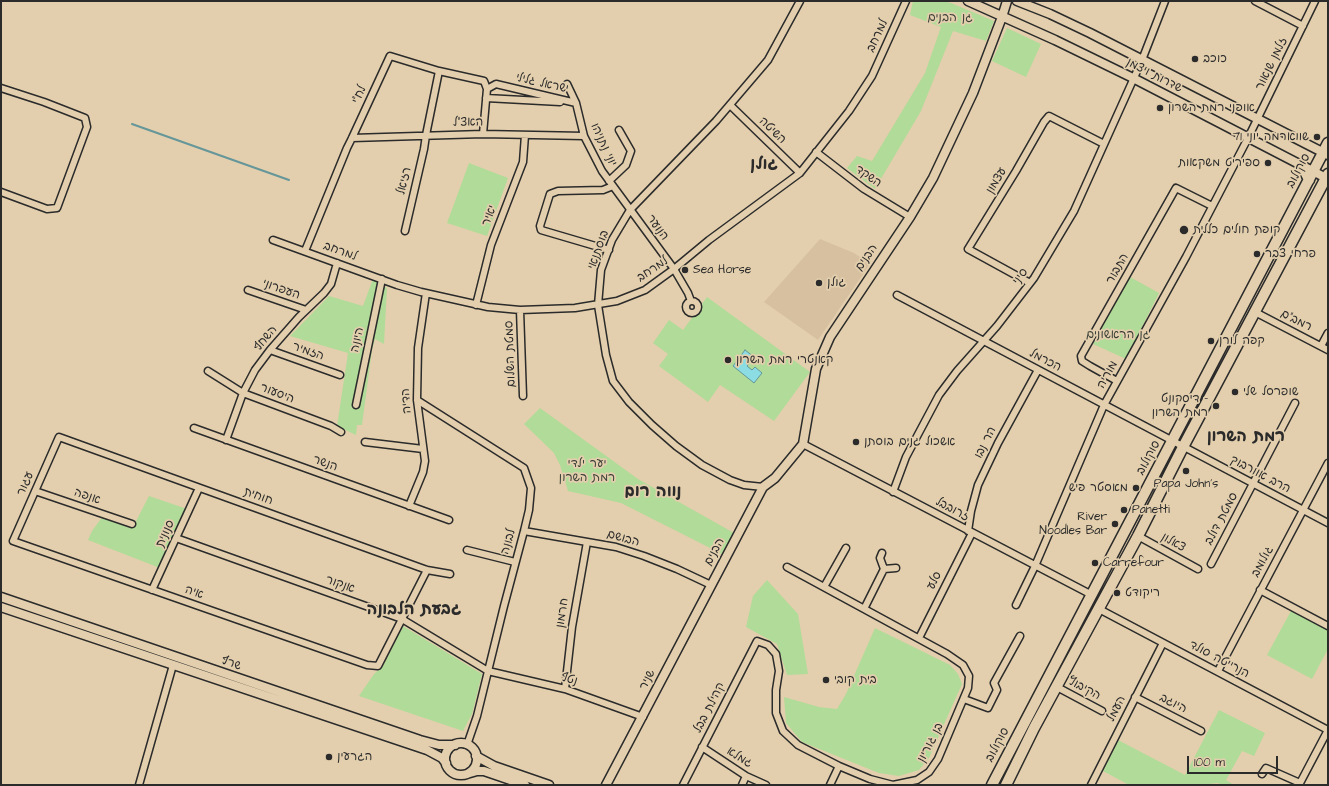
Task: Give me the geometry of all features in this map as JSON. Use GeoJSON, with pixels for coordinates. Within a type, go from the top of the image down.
{"type":"FeatureCollection","features":[{"type":"Feature","properties":{"kind":"main road","name":"סוקולוב"},"geometry":{"type":"LineString","coordinates":[[992,785],[1311,175],[1326,154],[1328,144]]}},
{"type":"Feature","properties":{"kind":"main road"},"geometry":{"type":"LineString","coordinates":[[1302,165],[1311,175]]}},
{"type":"Feature","properties":{"kind":"main road","name":"סוקולוב"},"geometry":{"type":"LineString","coordinates":[[1006,785],[1057,686],[1138,536],[1183,447],[1327,177]]}},
{"type":"Feature","properties":{"kind":"street","name":"בוסתנאי"},"geometry":{"type":"LineString","coordinates":[[763,487],[744,485],[730,480],[702,465],[676,446],[629,402],[613,381],[606,355],[598,305],[601,270],[612,240],[630,210],[716,122],[768,60],[800,1]]}},
{"type":"Feature","properties":{"kind":"street","name":"למרחב"},"geometry":{"type":"LineString","coordinates":[[273,240],[382,279],[426,293],[476,305],[520,310],[575,308],[617,301],[646,290],[674,270],[709,240],[800,172],[849,111],[872,76],[906,1]]}},
{"type":"Feature","properties":{"kind":"street","name":"שדרות ויצמן"},"geometry":{"type":"LineString","coordinates":[[968,1],[1055,40],[1133,78],[1302,165]]}},
{"type":"Feature","properties":{"kind":"street","name":"הבנים"},"geometry":{"type":"LineString","coordinates":[[711,585],[763,487],[775,478],[803,444],[816,369],[830,336],[910,217],[934,178],[973,93],[1007,1]]}},
{"type":"Feature","properties":{"kind":"street","name":"שדרות ויצמן"},"geometry":{"type":"LineString","coordinates":[[1017,1],[1055,16],[1326,154]]}},
{"type":"Feature","properties":{"kind":"street","name":"סיני"},"geometry":{"type":"LineString","coordinates":[[893,492],[906,457],[939,395],[957,371],[997,326],[1034,278],[1074,211],[1142,60],[1164,1]]}},
{"type":"Feature","properties":{"kind":"street"},"geometry":{"type":"LineString","coordinates":[[1255,1],[1266,3],[1302,26]]}},
{"type":"Feature","properties":{"kind":"street","name":"זלמן שנאור"},"geometry":{"type":"LineString","coordinates":[[1248,138],[1315,1]]}},
{"type":"Feature","properties":{"kind":"street","name":"לח\"י"},"geometry":{"type":"LineString","coordinates":[[305,251],[347,148],[390,56],[439,71]]}},
{"type":"Feature","properties":{"kind":"street"},"geometry":{"type":"LineString","coordinates":[[426,135],[439,71],[484,81],[487,89],[484,134]]}},
{"type":"Feature","properties":{"kind":"street","name":"ישראל גלילי"},"geometry":{"type":"LineString","coordinates":[[487,89],[496,84],[576,103]]}},
{"type":"Feature","properties":{"kind":"street","name":"יוני נתניהו"},"geometry":{"type":"LineString","coordinates":[[567,84],[576,103],[584,136],[602,171],[630,210]]}},
{"type":"Feature","properties":{"kind":"street"},"geometry":{"type":"LineString","coordinates":[[1,88],[44,102],[85,118],[87,127],[58,208],[47,209],[1,192]]}},
{"type":"Feature","properties":{"kind":"street","name":"ישראל גלילי"},"geometry":{"type":"LineString","coordinates":[[486,98],[576,103]]}},
{"type":"Feature","properties":{"kind":"street","name":"השיטה"},"geometry":{"type":"LineString","coordinates":[[730,105],[800,172]]}},
{"type":"Feature","properties":{"kind":"street","name":"עצמון"},"geometry":{"type":"LineString","coordinates":[[1030,283],[968,249],[1049,116],[1104,144]]}},
{"type":"Feature","properties":{"kind":"street"},"geometry":{"type":"LineString","coordinates":[[609,250],[541,230],[540,226],[550,194],[558,191],[603,190],[626,165],[631,152],[619,130]]}},
{"type":"Feature","properties":{"kind":"street","name":"האצ\"ל"},"geometry":{"type":"LineString","coordinates":[[352,138],[484,134],[584,136]]}},
{"type":"Feature","properties":{"kind":"street","name":"רזיאל"},"geometry":{"type":"LineString","coordinates":[[405,231],[426,135]]}},
{"type":"Feature","properties":{"kind":"street","name":"יאיר"},"geometry":{"type":"LineString","coordinates":[[476,305],[491,245],[523,162],[524,135]]}},
{"type":"Feature","properties":{"kind":"street","name":"מוריה"},"geometry":{"type":"LineString","coordinates":[[1016,605],[1035,566],[1104,405],[1186,257],[1248,138]]}},
{"type":"Feature","properties":{"kind":"street","name":"השקד"},"geometry":{"type":"LineString","coordinates":[[816,152],[864,189],[910,217]]}},
{"type":"Feature","properties":{"kind":"street"},"geometry":{"type":"LineString","coordinates":[[1311,175],[1327,177]]}},
{"type":"Feature","properties":{"kind":"street","name":"התבור"},"geometry":{"type":"LineString","coordinates":[[1118,381],[1082,361],[1081,356],[1176,188],[1212,206]]}},
{"type":"Feature","properties":{"kind":"street","name":"הנוער"},"geometry":{"type":"LineString","coordinates":[[630,210],[674,270],[688,293],[691,301]]}},
{"type":"Feature","properties":{"kind":"street","name":"השחף"},"geometry":{"type":"LineString","coordinates":[[226,440],[243,393],[255,370],[270,350],[331,284],[337,263]]}},
{"type":"Feature","properties":{"kind":"street","name":"היונה"},"geometry":{"type":"LineString","coordinates":[[356,405],[382,279]]}},
{"type":"Feature","properties":{"kind":"street","name":"העפרוני"},"geometry":{"type":"LineString","coordinates":[[248,290],[306,310]]}},
{"type":"Feature","properties":{"kind":"street","name":"הדיה"},"geometry":{"type":"LineString","coordinates":[[409,506],[423,472],[425,462],[417,400],[418,348],[426,293]]}},
{"type":"Feature","properties":{"kind":"street","name":"הכרמל"},"geometry":{"type":"LineString","coordinates":[[897,295],[1183,447]]}},
{"type":"Feature","properties":{"kind":"street","name":"סמטת השלום"},"geometry":{"type":"LineString","coordinates":[[520,310],[523,396]]}},
{"type":"Feature","properties":{"kind":"street","name":"רמב\"ם"},"geometry":{"type":"LineString","coordinates":[[1255,312],[1328,350]]}},
{"type":"Feature","properties":{"kind":"street"},"geometry":{"type":"LineString","coordinates":[[1321,346],[1328,333]]}},
{"type":"Feature","properties":{"kind":"street","name":"הזמיר"},"geometry":{"type":"LineString","coordinates":[[270,350],[340,375]]}},
{"type":"Feature","properties":{"kind":"street","name":"הר נבו"},"geometry":{"type":"LineString","coordinates":[[970,532],[971,511],[978,485],[998,443],[1038,370]]}},
{"type":"Feature","properties":{"kind":"street","name":"היסעור"},"geometry":{"type":"LineString","coordinates":[[208,371],[243,393],[331,426],[341,432]]}},
{"type":"Feature","properties":{"kind":"street","name":"לבונה"},"geometry":{"type":"LineString","coordinates":[[417,400],[524,468],[531,488],[529,510],[524,531],[477,716],[467,745]]}},
{"type":"Feature","properties":{"kind":"street","name":"סמטת דולב"},"geometry":{"type":"LineString","coordinates":[[1211,564],[1295,403]]}},
{"type":"Feature","properties":{"kind":"street","name":"הנשר"},"geometry":{"type":"LineString","coordinates":[[194,428],[449,520]]}},
{"type":"Feature","properties":{"kind":"street","name":"חוחית"},"geometry":{"type":"LineString","coordinates":[[59,437],[427,570],[450,574]]}},
{"type":"Feature","properties":{"kind":"street","name":"עגור"},"geometry":{"type":"LineString","coordinates":[[13,541],[59,437]]}},
{"type":"Feature","properties":{"kind":"street"},"geometry":{"type":"LineString","coordinates":[[365,442],[423,448]]}},
{"type":"Feature","properties":{"kind":"street","name":"זרובבל"},"geometry":{"type":"LineString","coordinates":[[803,444],[1092,595]]}},
{"type":"Feature","properties":{"kind":"street","name":"הרב אוורבוך"},"geometry":{"type":"LineString","coordinates":[[1183,447],[1328,523]]}},
{"type":"Feature","properties":{"kind":"street","name":"גולומב"},"geometry":{"type":"LineString","coordinates":[[1218,672],[1328,462]]}},
{"type":"Feature","properties":{"kind":"street","name":"סנונית"},"geometry":{"type":"LineString","coordinates":[[152,590],[199,488]]}},
{"type":"Feature","properties":{"kind":"street","name":"אנפה"},"geometry":{"type":"LineString","coordinates":[[35,491],[132,524]]}},
{"type":"Feature","properties":{"kind":"street","name":"הבושם"},"geometry":{"type":"LineString","coordinates":[[524,531],[616,547],[677,569],[711,585]]}},
{"type":"Feature","properties":{"kind":"street","name":"סלע"},"geometry":{"type":"LineString","coordinates":[[918,638],[970,532]]}},
{"type":"Feature","properties":{"kind":"street","name":"צאלון"},"geometry":{"type":"LineString","coordinates":[[1138,536],[1198,569]]}},
{"type":"Feature","properties":{"kind":"street","name":"אנקור"},"geometry":{"type":"LineString","coordinates":[[176,538],[402,619],[488,671]]}},
{"type":"Feature","properties":{"kind":"street","name":"איה"},"geometry":{"type":"LineString","coordinates":[[13,541],[367,665],[378,666],[402,619]]}},
{"type":"Feature","properties":{"kind":"street","name":"חרמון"},"geometry":{"type":"LineString","coordinates":[[565,689],[572,626],[587,542]]}},
{"type":"Feature","properties":{"kind":"street"},"geometry":{"type":"LineString","coordinates":[[824,587],[846,548]]}},
{"type":"Feature","properties":{"kind":"street"},"geometry":{"type":"LineString","coordinates":[[466,550],[515,562]]}},
{"type":"Feature","properties":{"kind":"street"},"geometry":{"type":"LineString","coordinates":[[864,609],[884,569],[880,558],[882,553]]}},
{"type":"Feature","properties":{"kind":"street","name":"בן גוריון"},"geometry":{"type":"LineString","coordinates":[[758,641],[768,645],[776,654],[779,671],[776,690],[776,713],[783,731],[798,745],[839,766],[870,779],[893,785],[917,780],[929,772],[938,759],[968,688],[969,676],[963,665],[947,654],[787,567]]}},
{"type":"Feature","properties":{"kind":"street"},"geometry":{"type":"LineString","coordinates":[[884,569],[896,568]]}},
{"type":"Feature","properties":{"kind":"street"},"geometry":{"type":"LineString","coordinates":[[402,619],[427,570]]}},
{"type":"Feature","properties":{"kind":"street","name":"שניר"},"geometry":{"type":"LineString","coordinates":[[606,785],[711,585]]}},
{"type":"Feature","properties":{"kind":"street"},"geometry":{"type":"LineString","coordinates":[[1260,590],[1328,626]]}},
{"type":"Feature","properties":{"kind":"street","name":"שרף"},"geometry":{"type":"LineString","coordinates":[[1,597],[420,740],[439,745],[455,745]]}},
{"type":"Feature","properties":{"kind":"street","name":"שרף"},"geometry":{"type":"LineString","coordinates":[[1,607],[427,750],[437,754],[446,763]]}},
{"type":"Feature","properties":{"kind":"street","name":"הנרייטה סולד"},"geometry":{"type":"LineString","coordinates":[[1099,609],[1328,730]]}},
{"type":"Feature","properties":{"kind":"street"},"geometry":{"type":"LineString","coordinates":[[964,699],[988,708],[997,690],[994,683],[1020,636]]}},
{"type":"Feature","properties":{"kind":"street","name":"קהילת בבל"},"geometry":{"type":"LineString","coordinates":[[683,785],[758,641]]}},
{"type":"Feature","properties":{"kind":"street","name":"העמל"},"geometry":{"type":"LineString","coordinates":[[1092,785],[1163,643]]}},
{"type":"Feature","properties":{"kind":"street"},"geometry":{"type":"LineString","coordinates":[[139,785],[173,666]]}},
{"type":"Feature","properties":{"kind":"street","name":"נטף"},"geometry":{"type":"LineString","coordinates":[[488,671],[565,689],[643,717]]}},
{"type":"Feature","properties":{"kind":"street","name":"הקיבוץ"},"geometry":{"type":"LineString","coordinates":[[1057,686],[1102,711]]}},
{"type":"Feature","properties":{"kind":"street","name":"היוגב"},"geometry":{"type":"LineString","coordinates":[[1135,697],[1201,731]]}},
{"type":"Feature","properties":{"kind":"street"},"geometry":{"type":"LineString","coordinates":[[1262,774],[1266,768],[1299,784],[1328,730]]}},
{"type":"Feature","properties":{"kind":"street"},"geometry":{"type":"LineString","coordinates":[[468,774],[476,764],[474,750],[467,745],[455,745],[448,750],[445,758],[450,771],[458,775],[468,774],[481,770],[525,785]]}},
{"type":"Feature","properties":{"kind":"street","name":"גמלא"},"geometry":{"type":"LineString","coordinates":[[702,748],[746,776],[766,785]]}},
{"type":"Feature","properties":{"kind":"street"},"geometry":{"type":"LineString","coordinates":[[476,756],[494,766],[549,785]]}},
{"type":"Feature","properties":{"kind":"street"},"geometry":{"type":"LineString","coordinates":[[830,785],[839,766]]}},
{"type":"Feature","properties":{"kind":"street"},"geometry":{"type":"LineString","coordinates":[[742,785],[746,776]]}},
{"type":"Feature","properties":{"kind":"shaded area","name":"גולן"},"geometry":{"type":"Polygon","coordinates":[[[820,239],[854,253],[870,264],[818,340],[764,302],[820,239]]]}},
{"type":"Feature","properties":{"kind":"green space","name":"גן הבנים"},"geometry":{"type":"Polygon","coordinates":[[[913,1],[943,1],[994,21],[986,41],[953,31],[921,111],[875,189],[847,168],[857,156],[872,161],[925,73],[941,27],[910,15],[913,1]]]}},
{"type":"Feature","properties":{"kind":"green space"},"geometry":{"type":"Polygon","coordinates":[[[1007,28],[1041,44],[1026,77],[992,61],[1007,28]]]}},
{"type":"Feature","properties":{"kind":"green space"},"geometry":{"type":"Polygon","coordinates":[[[469,163],[508,178],[487,236],[447,223],[469,163]]]}},
{"type":"Feature","properties":{"kind":"green space","name":"גן הראשונים"},"geometry":{"type":"Polygon","coordinates":[[[1130,277],[1159,293],[1126,359],[1093,344],[1130,277]]]}},
{"type":"Feature","properties":{"kind":"green space"},"geometry":{"type":"Polygon","coordinates":[[[373,279],[387,288],[384,344],[375,339],[372,350],[362,425],[357,425],[356,435],[337,426],[348,353],[290,336],[329,296],[363,306],[373,279]]]}},
{"type":"Feature","properties":{"kind":"green space","name":"קאנטרי רמת השרון"},"geometry":{"type":"Polygon","coordinates":[[[707,297],[810,372],[774,421],[720,385],[708,402],[659,366],[668,354],[653,343],[669,320],[683,330],[707,297]]]}},
{"type":"Feature","properties":{"kind":"green space","name":"יער ילדי רמת השרון"},"geometry":{"type":"Polygon","coordinates":[[[540,408],[638,479],[734,533],[722,554],[621,503],[568,491],[560,465],[554,453],[524,424],[540,408]]]}},
{"type":"Feature","properties":{"kind":"green space"},"geometry":{"type":"Polygon","coordinates":[[[149,496],[187,509],[160,568],[88,540],[92,531],[103,516],[133,527],[149,496]]]}},
{"type":"Feature","properties":{"kind":"green space"},"geometry":{"type":"Polygon","coordinates":[[[767,580],[798,614],[808,674],[787,675],[777,644],[746,627],[753,596],[767,580]]]}},
{"type":"Feature","properties":{"kind":"green space"},"geometry":{"type":"Polygon","coordinates":[[[1292,609],[1328,629],[1328,649],[1312,679],[1267,655],[1292,609]]]}},
{"type":"Feature","properties":{"kind":"green space"},"geometry":{"type":"Polygon","coordinates":[[[403,626],[482,674],[472,714],[463,731],[359,696],[374,674],[383,666],[403,626]]]}},
{"type":"Feature","properties":{"kind":"green space"},"geometry":{"type":"Polygon","coordinates":[[[875,628],[950,665],[958,674],[962,684],[929,758],[919,770],[899,776],[879,773],[802,742],[786,723],[784,697],[819,707],[837,709],[846,694],[875,628]]]}},
{"type":"Feature","properties":{"kind":"green space"},"geometry":{"type":"Polygon","coordinates":[[[1219,710],[1265,733],[1254,756],[1242,751],[1226,780],[1234,785],[1221,785],[1218,783],[1200,785],[1129,785],[1103,771],[1118,740],[1185,775],[1219,710]]]}},
{"type":"Feature","properties":{"kind":"water"},"geometry":{"type":"Polygon","coordinates":[[[745,350],[754,357],[747,366],[752,370],[755,367],[762,373],[754,383],[733,366],[745,350]]]}},
{"type":"Feature","properties":{"kind":"waterway"},"geometry":{"type":"LineString","coordinates":[[132,124],[289,180]]}},
{"type":"Feature","properties":{"kind":"place","name":"כוכב"},"geometry":{"type":"Point","coordinates":[1195,59]}},
{"type":"Feature","properties":{"kind":"place","name":"אופני רמת השרון"},"geometry":{"type":"Point","coordinates":[1160,108]}},
{"type":"Feature","properties":{"kind":"place","name":"שווארמה יוני 71"},"geometry":{"type":"Point","coordinates":[1317,137]}},
{"type":"Feature","properties":{"kind":"place","name":"ספיריט משקאות"},"geometry":{"type":"Point","coordinates":[1268,163]}},
{"type":"Feature","properties":{"kind":"place","name":"קופת חולים כללית"},"geometry":{"type":"Point","coordinates":[1184,230]}},
{"type":"Feature","properties":{"kind":"place","name":"פרחי צבר"},"geometry":{"type":"Point","coordinates":[1257,254]}},
{"type":"Feature","properties":{"kind":"place","name":"Sea Horse"},"geometry":{"type":"Point","coordinates":[685,270]}},
{"type":"Feature","properties":{"kind":"place","name":"גולן"},"geometry":{"type":"Point","coordinates":[819,283]}},
{"type":"Feature","properties":{"kind":"place","name":"קפה לורן"},"geometry":{"type":"Point","coordinates":[1211,341]}},
{"type":"Feature","properties":{"kind":"place","name":"קאנטרי רמת השרון"},"geometry":{"type":"Point","coordinates":[728,360]}},
{"type":"Feature","properties":{"kind":"place","name":"שופרסל שלי"},"geometry":{"type":"Point","coordinates":[1235,392]}},
{"type":"Feature","properties":{"kind":"place","name":"דיסקונט - רמת השרון"},"geometry":{"type":"Point","coordinates":[1216,406]}},
{"type":"Feature","properties":{"kind":"place","name":"אשכול גנים בוסתן"},"geometry":{"type":"Point","coordinates":[856,442]}},
{"type":"Feature","properties":{"kind":"place","name":"Papa John's"},"geometry":{"type":"Point","coordinates":[1186,471]}},
{"type":"Feature","properties":{"kind":"place","name":"מאסטר פיש"},"geometry":{"type":"Point","coordinates":[1136,488]}},
{"type":"Feature","properties":{"kind":"place","name":"Panetti"},"geometry":{"type":"Point","coordinates":[1124,510]}},
{"type":"Feature","properties":{"kind":"place","name":"River Noodles Bar"},"geometry":{"type":"Point","coordinates":[1115,524]}},
{"type":"Feature","properties":{"kind":"place","name":"Carrefour"},"geometry":{"type":"Point","coordinates":[1095,563]}},
{"type":"Feature","properties":{"kind":"place","name":"ריקודט"},"geometry":{"type":"Point","coordinates":[1117,593]}},
{"type":"Feature","properties":{"kind":"place","name":"בית קובי"},"geometry":{"type":"Point","coordinates":[826,680]}},
{"type":"Feature","properties":{"kind":"place","name":"הגרעין"},"geometry":{"type":"Point","coordinates":[329,757]}},
{"type":"Feature","properties":{"kind":"district","name":"גולן"},"geometry":{"type":"Point","coordinates":[764,166]}},
{"type":"Feature","properties":{"kind":"district","name":"רמת השרון"},"geometry":{"type":"Point","coordinates":[1246,438]}},
{"type":"Feature","properties":{"kind":"district","name":"נווה רום"},"geometry":{"type":"Point","coordinates":[653,493]}},
{"type":"Feature","properties":{"kind":"district","name":"גבעת הלבונה"},"geometry":{"type":"Point","coordinates":[414,611]}}]}
